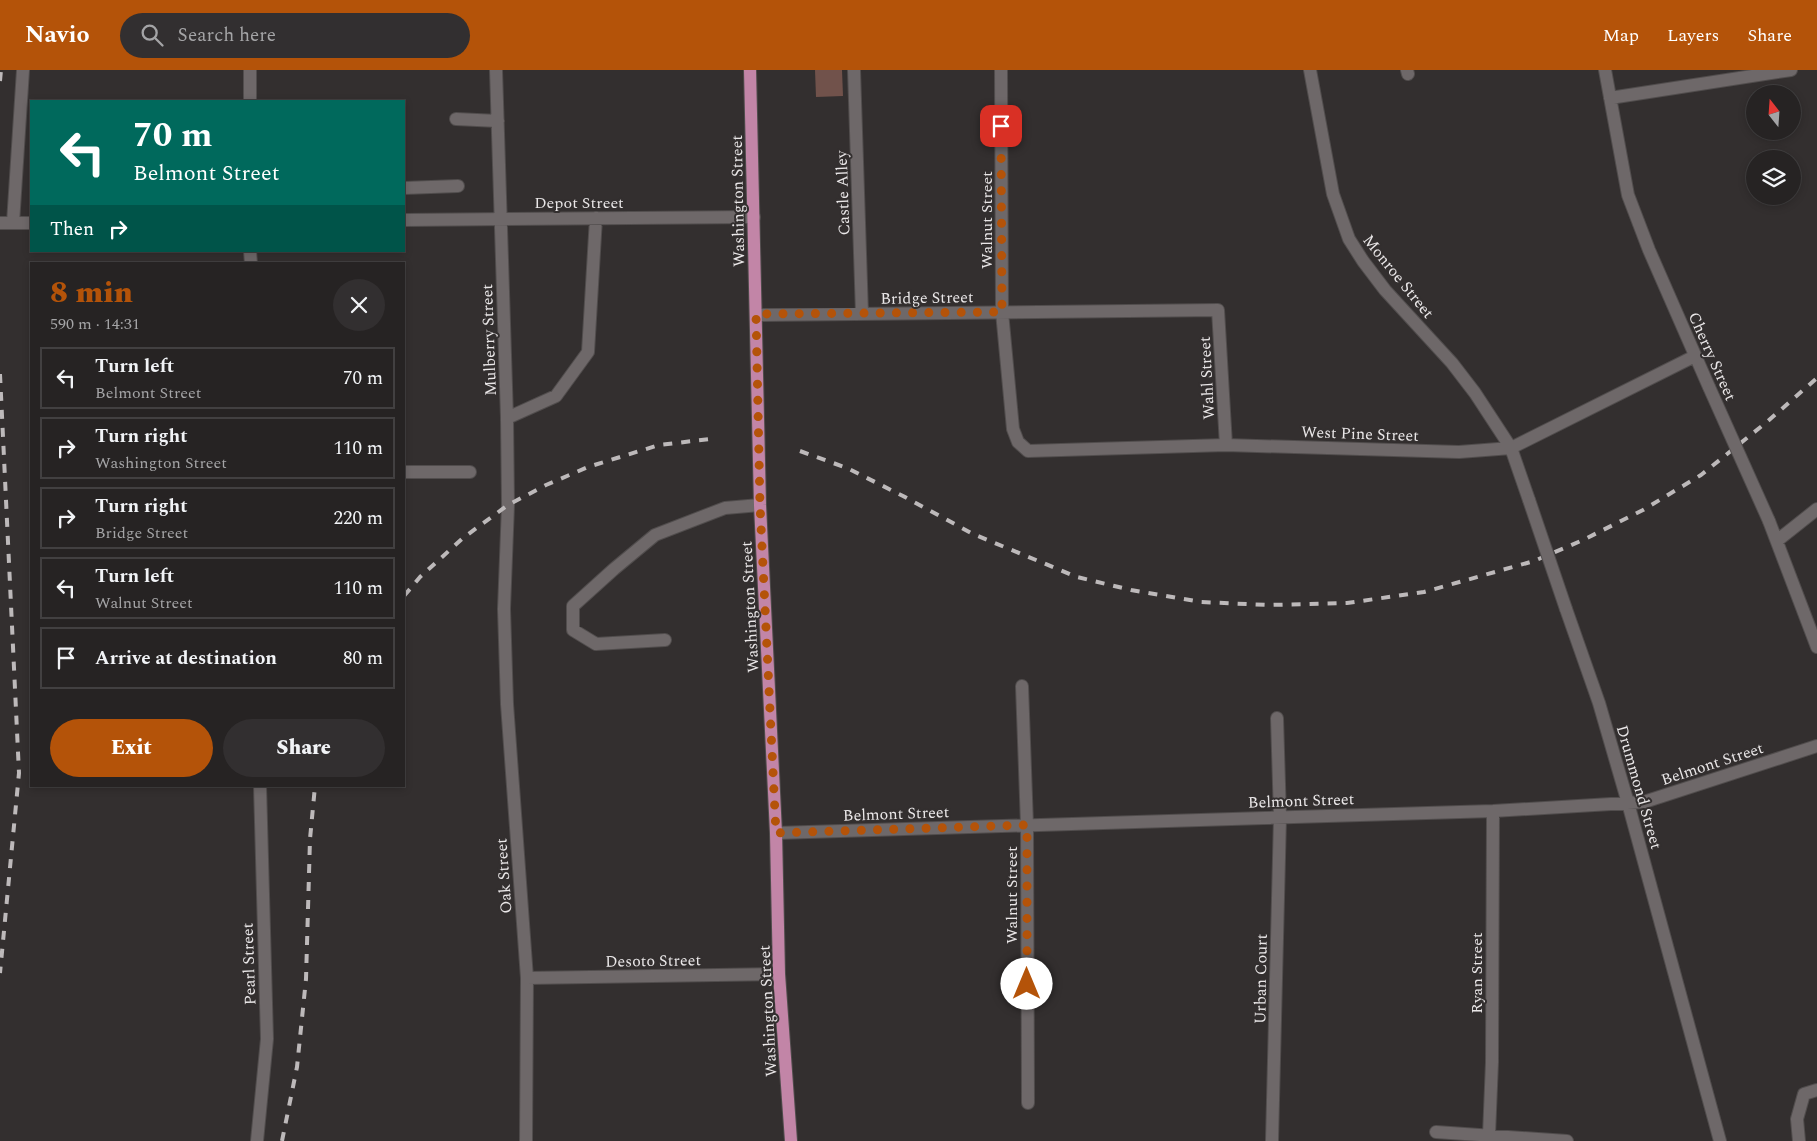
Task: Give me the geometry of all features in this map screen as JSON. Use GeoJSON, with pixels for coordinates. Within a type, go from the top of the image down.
{"type":"FeatureCollection","features":[{"type":"Feature","properties":{"kind":"main road","name":"Washington Street"},"geometry":{"type":"LineString","coordinates":[[750,70],[760,505],[776,833],[779,974],[791,1141]]}},
{"type":"Feature","properties":{"kind":"street"},"geometry":{"type":"LineString","coordinates":[[23,70],[6,223],[30,223]]}},
{"type":"Feature","properties":{"kind":"street"},"geometry":{"type":"LineString","coordinates":[[250,70],[250,100]]}},
{"type":"Feature","properties":{"kind":"street","name":"Mulberry Street"},"geometry":{"type":"LineString","coordinates":[[496,70],[507,418],[508,505],[504,609]]}},
{"type":"Feature","properties":{"kind":"street","name":"Castle Alley"},"geometry":{"type":"LineString","coordinates":[[854,70],[862,314]]}},
{"type":"Feature","properties":{"kind":"street","name":"Walnut Street"},"geometry":{"type":"LineString","coordinates":[[1001,70],[1002,312],[1013,429]]}},
{"type":"Feature","properties":{"kind":"street","name":"Monroe Street"},"geometry":{"type":"LineString","coordinates":[[1310,70],[1333,194],[1349,238],[1363,261],[1385,290],[1452,364],[1475,393],[1511,448]]}},
{"type":"Feature","properties":{"kind":"street","name":"Cherry Street"},"geometry":{"type":"LineString","coordinates":[[1605,70],[1628,195],[1649,250],[1778,540],[1817,647]]}},
{"type":"Feature","properties":{"kind":"street"},"geometry":{"type":"LineString","coordinates":[[1610,98],[1791,70]]}},
{"type":"Feature","properties":{"kind":"street"},"geometry":{"type":"LineString","coordinates":[[456,120],[498,121]]}},
{"type":"Feature","properties":{"kind":"street"},"geometry":{"type":"LineString","coordinates":[[405,188],[458,186]]}},
{"type":"Feature","properties":{"kind":"street","name":"Depot Street"},"geometry":{"type":"LineString","coordinates":[[405,220],[754,217]]}},
{"type":"Feature","properties":{"kind":"street"},"geometry":{"type":"LineString","coordinates":[[507,418],[556,396],[588,352],[596,218]]}},
{"type":"Feature","properties":{"kind":"street","name":"Bridge Street"},"geometry":{"type":"LineString","coordinates":[[756,314],[1218,310]]}},
{"type":"Feature","properties":{"kind":"street","name":"Wahl Street"},"geometry":{"type":"LineString","coordinates":[[1218,310],[1226,445]]}},
{"type":"Feature","properties":{"kind":"street","name":"West Pine Street"},"geometry":{"type":"LineString","coordinates":[[1013,429],[1018,442],[1028,451],[1226,445],[1459,452],[1511,448],[1696,356]]}},
{"type":"Feature","properties":{"kind":"street","name":"Drummond Street"},"geometry":{"type":"LineString","coordinates":[[1511,448],[1599,703],[1720,1141]]}},
{"type":"Feature","properties":{"kind":"street"},"geometry":{"type":"LineString","coordinates":[[405,472],[470,472]]}},
{"type":"Feature","properties":{"kind":"street"},"geometry":{"type":"LineString","coordinates":[[665,640],[596,644],[573,630],[573,606],[655,535],[726,508],[760,505]]}},
{"type":"Feature","properties":{"kind":"street"},"geometry":{"type":"LineString","coordinates":[[1778,540],[1817,509]]}},
{"type":"Feature","properties":{"kind":"street","name":"Oak Street"},"geometry":{"type":"LineString","coordinates":[[504,609],[507,704],[527,978],[526,1141]]}},
{"type":"Feature","properties":{"kind":"street","name":"Walnut Street"},"geometry":{"type":"LineString","coordinates":[[1022,686],[1027,825],[1028,1103]]}},
{"type":"Feature","properties":{"kind":"street","name":"Urban Court"},"geometry":{"type":"LineString","coordinates":[[1272,1141],[1280,817],[1277,718]]}},
{"type":"Feature","properties":{"kind":"street","name":"Belmont Street"},"geometry":{"type":"LineString","coordinates":[[776,833],[1493,811],[1644,802],[1817,746]]}},
{"type":"Feature","properties":{"kind":"street","name":"Pearl Street"},"geometry":{"type":"LineString","coordinates":[[257,1141],[267,1039],[260,787]]}},
{"type":"Feature","properties":{"kind":"street","name":"Ryan Street"},"geometry":{"type":"LineString","coordinates":[[1489,1135],[1492,1062],[1493,811]]}},
{"type":"Feature","properties":{"kind":"street","name":"Desoto Street"},"geometry":{"type":"LineString","coordinates":[[527,978],[779,974]]}},
{"type":"Feature","properties":{"kind":"street"},"geometry":{"type":"LineString","coordinates":[[1799,1141],[1797,1119],[1804,1094],[1817,1090]]}},
{"type":"Feature","properties":{"kind":"street"},"geometry":{"type":"LineString","coordinates":[[1436,1132],[1567,1141]]}},
{"type":"Feature","properties":{"kind":"building"},"geometry":{"type":"Polygon","coordinates":[[[815,70],[842,70],[843,96],[816,97],[815,70]]]}},
{"type":"Feature","properties":{"kind":"railway"},"geometry":{"type":"LineString","coordinates":[[0,81],[1,70]]}},
{"type":"Feature","properties":{"kind":"railway"},"geometry":{"type":"LineString","coordinates":[[0,374],[19,773],[0,973]]}},
{"type":"Feature","properties":{"kind":"railway"},"geometry":{"type":"LineString","coordinates":[[800,451],[847,468],[973,534],[1077,577],[1131,590],[1201,602],[1268,605],[1347,603],[1424,592],[1534,561],[1583,540],[1643,510],[1701,475],[1768,421],[1817,378]]}},
{"type":"Feature","properties":{"kind":"railway"},"geometry":{"type":"LineString","coordinates":[[405,595],[420,577],[463,538],[508,505],[546,485],[588,467],[659,445],[710,439]]}},
{"type":"Feature","properties":{"kind":"railway"},"geometry":{"type":"LineString","coordinates":[[282,1141],[297,1067],[306,979],[310,839],[315,787]]}},
{"type":"Feature","properties":{"kind":"route"},"geometry":{"type":"LineString","coordinates":[[1001,126],[1002,312],[756,314],[760,505],[776,833],[1027,825],[1027,984]]}}]}
